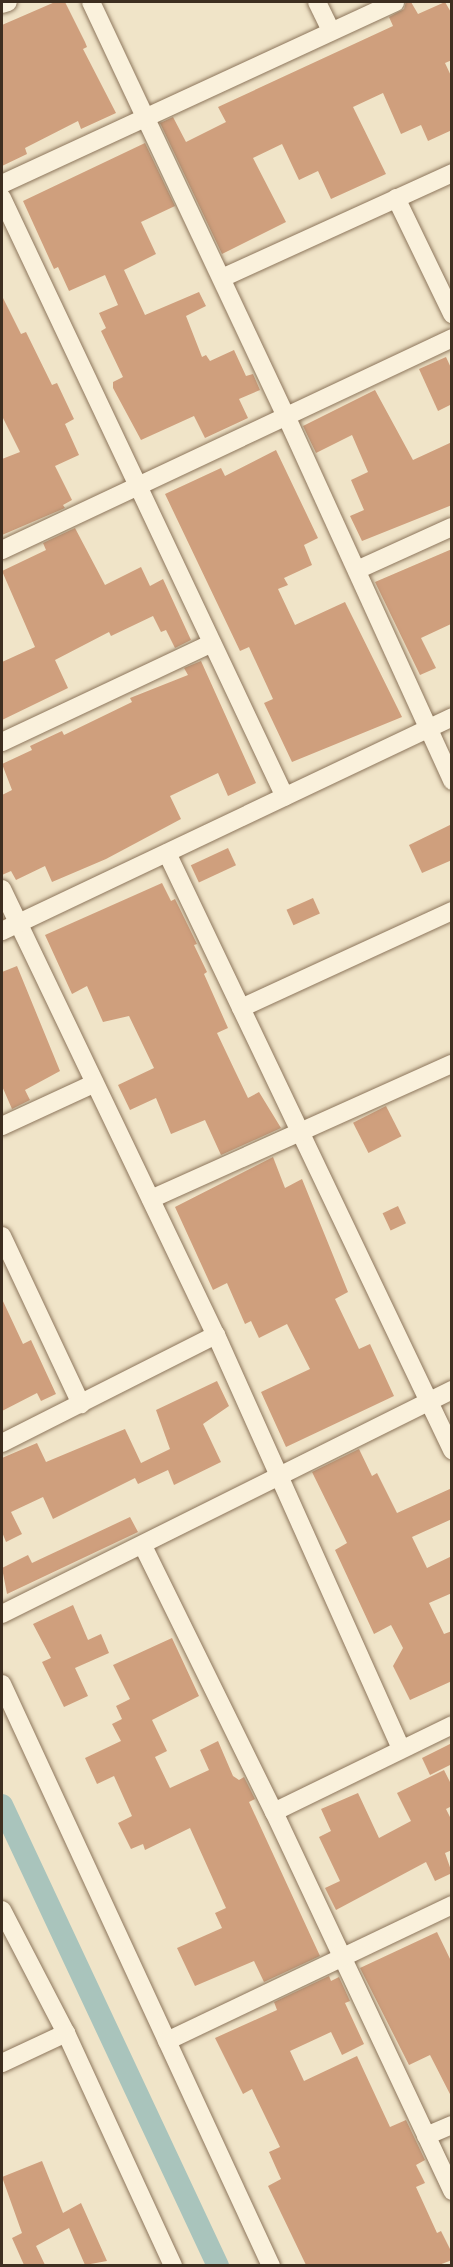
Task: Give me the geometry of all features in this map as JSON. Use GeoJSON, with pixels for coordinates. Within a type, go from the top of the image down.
{"type":"FeatureCollection","features":[{"type":"Feature","properties":{"kind":"street"},"geometry":{"type":"LineString","coordinates":[[2,4],[8,2]]}},
{"type":"Feature","properties":{"kind":"street"},"geometry":{"type":"LineString","coordinates":[[91,2],[286,416],[452,781]]}},
{"type":"Feature","properties":{"kind":"street"},"geometry":{"type":"LineString","coordinates":[[317,2],[331,31]]}},
{"type":"Feature","properties":{"kind":"street"},"geometry":{"type":"LineString","coordinates":[[2,184],[395,2]]}},
{"type":"Feature","properties":{"kind":"street"},"geometry":{"type":"LineString","coordinates":[[222,278],[452,173]]}},
{"type":"Feature","properties":{"kind":"street"},"geometry":{"type":"LineString","coordinates":[[2,198],[285,797]]}},
{"type":"Feature","properties":{"kind":"street"},"geometry":{"type":"LineString","coordinates":[[396,198],[452,314]]}},
{"type":"Feature","properties":{"kind":"street"},"geometry":{"type":"LineString","coordinates":[[2,550],[452,338]]}},
{"type":"Feature","properties":{"kind":"street"},"geometry":{"type":"LineString","coordinates":[[357,570],[452,527]]}},
{"type":"Feature","properties":{"kind":"street"},"geometry":{"type":"LineString","coordinates":[[2,742],[212,643]]}},
{"type":"Feature","properties":{"kind":"street"},"geometry":{"type":"LineString","coordinates":[[2,932],[452,717]]}},
{"type":"Feature","properties":{"kind":"street"},"geometry":{"type":"LineString","coordinates":[[167,853],[452,1450]]}},
{"type":"Feature","properties":{"kind":"street"},"geometry":{"type":"LineString","coordinates":[[2,889],[216,1335],[278,1478],[401,1748]]}},
{"type":"Feature","properties":{"kind":"street"},"geometry":{"type":"LineString","coordinates":[[241,1008],[452,911]]}},
{"type":"Feature","properties":{"kind":"street"},"geometry":{"type":"LineString","coordinates":[[151,1199],[452,1064]]}},
{"type":"Feature","properties":{"kind":"street"},"geometry":{"type":"LineString","coordinates":[[2,1126],[95,1083]]}},
{"type":"Feature","properties":{"kind":"street"},"geometry":{"type":"LineString","coordinates":[[2,1236],[81,1404]]}},
{"type":"Feature","properties":{"kind":"street"},"geometry":{"type":"LineString","coordinates":[[2,1443],[216,1335]]}},
{"type":"Feature","properties":{"kind":"street"},"geometry":{"type":"LineString","coordinates":[[2,1614],[143,1546],[452,1390]]}},
{"type":"Feature","properties":{"kind":"street"},"geometry":{"type":"LineString","coordinates":[[143,1546],[274,1812],[452,2192]]}},
{"type":"Feature","properties":{"kind":"street"},"geometry":{"type":"LineString","coordinates":[[2,1684],[272,2265]]}},
{"type":"Feature","properties":{"kind":"street"},"geometry":{"type":"LineString","coordinates":[[274,1812],[452,1725]]}},
{"type":"Feature","properties":{"kind":"street"},"geometry":{"type":"LineString","coordinates":[[167,2041],[452,1905]]}},
{"type":"Feature","properties":{"kind":"street"},"geometry":{"type":"LineString","coordinates":[[2,1910],[66,2033],[173,2265]]}},
{"type":"Feature","properties":{"kind":"street"},"geometry":{"type":"LineString","coordinates":[[2,2063],[66,2033]]}},
{"type":"Feature","properties":{"kind":"street"},"geometry":{"type":"LineString","coordinates":[[426,2136],[452,2125]]}},
{"type":"Feature","properties":{"kind":"building"},"geometry":{"type":"Polygon","coordinates":[[[55,2],[65,2],[87,47],[83,49],[116,113],[81,129],[78,121],[25,148],[27,154],[2,166],[2,25],[55,2]]]}},
{"type":"Feature","properties":{"kind":"building"},"geometry":{"type":"Polygon","coordinates":[[[406,2],[411,2],[418,14],[445,2],[452,14],[452,60],[445,63],[452,78],[452,130],[428,141],[421,125],[401,134],[383,93],[353,107],[386,174],[331,199],[318,171],[299,180],[282,144],[253,158],[286,222],[222,254],[160,123],[173,117],[186,142],[226,122],[218,107],[393,26],[389,17],[404,9],[406,2]]]}},
{"type":"Feature","properties":{"kind":"building"},"geometry":{"type":"Polygon","coordinates":[[[145,143],[175,206],[141,222],[156,254],[124,270],[145,315],[199,292],[206,306],[186,316],[202,357],[206,355],[210,361],[234,350],[246,376],[253,374],[260,390],[239,399],[248,418],[205,438],[194,416],[141,440],[113,388],[113,382],[123,377],[101,331],[106,328],[99,313],[118,305],[105,275],[69,291],[58,267],[54,269],[23,201],[145,143]]]}},
{"type":"Feature","properties":{"kind":"building"},"geometry":{"type":"Polygon","coordinates":[[[2,296],[21,334],[26,332],[52,385],[57,383],[74,419],[65,424],[79,455],[55,466],[72,500],[63,505],[65,508],[2,535],[2,459],[20,452],[2,416],[2,296]]]}},
{"type":"Feature","properties":{"kind":"building"},"geometry":{"type":"Polygon","coordinates":[[[446,357],[452,370],[452,404],[438,411],[419,369],[446,357]]]}},
{"type":"Feature","properties":{"kind":"building"},"geometry":{"type":"Polygon","coordinates":[[[375,390],[413,460],[452,442],[452,505],[362,541],[350,516],[364,510],[351,480],[368,472],[352,435],[316,453],[303,426],[375,390]]]}},
{"type":"Feature","properties":{"kind":"building"},"geometry":{"type":"Polygon","coordinates":[[[276,450],[318,538],[304,545],[312,565],[284,578],[288,585],[278,589],[295,625],[345,602],[402,717],[292,762],[264,703],[273,699],[249,647],[240,651],[165,494],[221,468],[225,476],[276,450]]]}},
{"type":"Feature","properties":{"kind":"building"},"geometry":{"type":"Polygon","coordinates":[[[75,528],[105,585],[141,567],[150,586],[163,579],[191,640],[175,648],[166,630],[161,632],[153,616],[111,636],[109,632],[55,660],[68,688],[2,720],[2,662],[35,647],[2,571],[46,550],[43,543],[75,528]]]}},
{"type":"Feature","properties":{"kind":"building"},"geometry":{"type":"Polygon","coordinates":[[[452,549],[451,624],[421,638],[436,668],[420,675],[375,582],[452,549]]]}},
{"type":"Feature","properties":{"kind":"building"},"geometry":{"type":"Polygon","coordinates":[[[201,661],[256,783],[228,796],[218,773],[170,796],[181,819],[106,859],[52,882],[45,866],[16,880],[11,871],[2,875],[2,795],[12,790],[2,764],[32,750],[30,746],[62,731],[64,735],[132,702],[130,698],[188,675],[184,668],[201,661]]]}},
{"type":"Feature","properties":{"kind":"building"},"geometry":{"type":"Polygon","coordinates":[[[452,824],[452,860],[422,873],[409,845],[452,824]]]}},
{"type":"Feature","properties":{"kind":"building"},"geometry":{"type":"Polygon","coordinates":[[[228,848],[236,865],[199,883],[191,865],[228,848]]]}},
{"type":"Feature","properties":{"kind":"building"},"geometry":{"type":"Polygon","coordinates":[[[162,883],[171,901],[175,899],[197,944],[194,945],[207,972],[204,974],[228,1028],[217,1033],[248,1098],[259,1092],[281,1128],[221,1155],[205,1120],[171,1134],[156,1098],[130,1110],[118,1085],[154,1068],[129,1016],[103,1022],[87,986],[72,994],[45,935],[162,883]]]}},
{"type":"Feature","properties":{"kind":"building"},"geometry":{"type":"Polygon","coordinates":[[[313,898],[320,914],[293,925],[287,910],[313,898]]]}},
{"type":"Feature","properties":{"kind":"building"},"geometry":{"type":"Polygon","coordinates":[[[17,966],[60,1071],[25,1090],[30,1100],[12,1109],[2,1086],[2,972],[17,966]]]}},
{"type":"Feature","properties":{"kind":"building"},"geometry":{"type":"Polygon","coordinates":[[[386,1106],[401,1136],[368,1153],[353,1123],[386,1106]]]}},
{"type":"Feature","properties":{"kind":"building"},"geometry":{"type":"Polygon","coordinates":[[[273,1157],[285,1188],[302,1179],[348,1292],[335,1299],[359,1349],[370,1344],[394,1396],[286,1447],[261,1392],[310,1369],[287,1324],[259,1338],[251,1321],[245,1324],[227,1283],[213,1290],[175,1207],[273,1157]]]}},
{"type":"Feature","properties":{"kind":"building"},"geometry":{"type":"Polygon","coordinates":[[[398,1206],[406,1223],[391,1230],[383,1213],[398,1206]]]}},
{"type":"Feature","properties":{"kind":"building"},"geometry":{"type":"Polygon","coordinates":[[[2,1299],[23,1344],[31,1340],[56,1394],[41,1401],[37,1393],[2,1411],[2,1299]]]}},
{"type":"Feature","properties":{"kind":"building"},"geometry":{"type":"Polygon","coordinates":[[[217,1381],[229,1406],[203,1424],[221,1462],[174,1485],[168,1470],[138,1484],[135,1478],[53,1519],[43,1497],[11,1512],[22,1534],[6,1542],[2,1532],[2,1458],[37,1443],[46,1462],[125,1429],[141,1463],[170,1449],[156,1410],[217,1381]]]}},
{"type":"Feature","properties":{"kind":"building"},"geometry":{"type":"Polygon","coordinates":[[[359,1449],[372,1476],[377,1473],[397,1513],[452,1488],[452,1519],[412,1537],[427,1568],[452,1556],[452,1593],[429,1603],[444,1634],[452,1631],[452,1681],[410,1700],[393,1666],[403,1648],[391,1625],[374,1634],[335,1550],[347,1543],[312,1472],[359,1449]]]}},
{"type":"Feature","properties":{"kind":"building"},"geometry":{"type":"Polygon","coordinates":[[[130,1517],[138,1532],[7,1594],[2,1568],[28,1555],[32,1563],[130,1517]]]}},
{"type":"Feature","properties":{"kind":"building"},"geometry":{"type":"Polygon","coordinates":[[[73,1605],[88,1640],[101,1634],[109,1653],[75,1668],[88,1696],[64,1707],[42,1662],[51,1658],[33,1624],[73,1605]]]}},
{"type":"Feature","properties":{"kind":"building"},"geometry":{"type":"Polygon","coordinates":[[[172,1638],[199,1696],[152,1720],[167,1751],[155,1757],[170,1788],[209,1770],[200,1750],[218,1741],[233,1776],[239,1780],[244,1777],[255,1799],[249,1802],[320,1956],[264,1982],[254,1961],[195,1986],[177,1948],[222,1928],[215,1913],[226,1908],[190,1828],[145,1850],[143,1844],[131,1849],[118,1823],[132,1816],[114,1776],[97,1784],[85,1758],[121,1741],[112,1724],[122,1719],[116,1706],[130,1699],[113,1665],[172,1638]]]}},
{"type":"Feature","properties":{"kind":"building"},"geometry":{"type":"Polygon","coordinates":[[[452,1743],[452,1764],[430,1775],[422,1758],[452,1743]]]}},
{"type":"Feature","properties":{"kind":"building"},"geometry":{"type":"Polygon","coordinates":[[[444,1770],[452,1786],[452,1806],[446,1809],[452,1821],[452,1850],[445,1853],[452,1873],[435,1881],[426,1862],[336,1910],[325,1888],[340,1881],[319,1837],[331,1831],[321,1809],[358,1793],[379,1838],[411,1821],[397,1793],[444,1770]]]}},
{"type":"Feature","properties":{"kind":"building"},"geometry":{"type":"Polygon","coordinates":[[[437,1932],[452,1963],[452,2098],[430,2055],[409,2065],[360,1968],[437,1932]]]}},
{"type":"Feature","properties":{"kind":"building"},"geometry":{"type":"Polygon","coordinates":[[[329,1976],[331,1981],[339,1977],[350,2001],[345,2003],[364,2044],[342,2055],[331,2032],[290,2051],[304,2081],[357,2056],[390,2127],[406,2120],[425,2160],[416,2165],[425,2183],[416,2187],[437,2233],[441,2231],[452,2253],[452,2260],[439,2265],[306,2265],[268,2186],[281,2179],[269,2152],[280,2147],[252,2089],[243,2094],[215,2038],[277,2010],[274,2002],[329,1976]]]}},
{"type":"Feature","properties":{"kind":"building"},"geometry":{"type":"Polygon","coordinates":[[[42,2161],[63,2213],[81,2203],[107,2261],[85,2265],[69,2228],[36,2246],[45,2265],[24,2265],[12,2238],[22,2233],[2,2177],[42,2161]]]}},
{"type":"Feature","properties":{"kind":"waterway"},"geometry":{"type":"LineString","coordinates":[[2,1805],[218,2266]]}}]}
